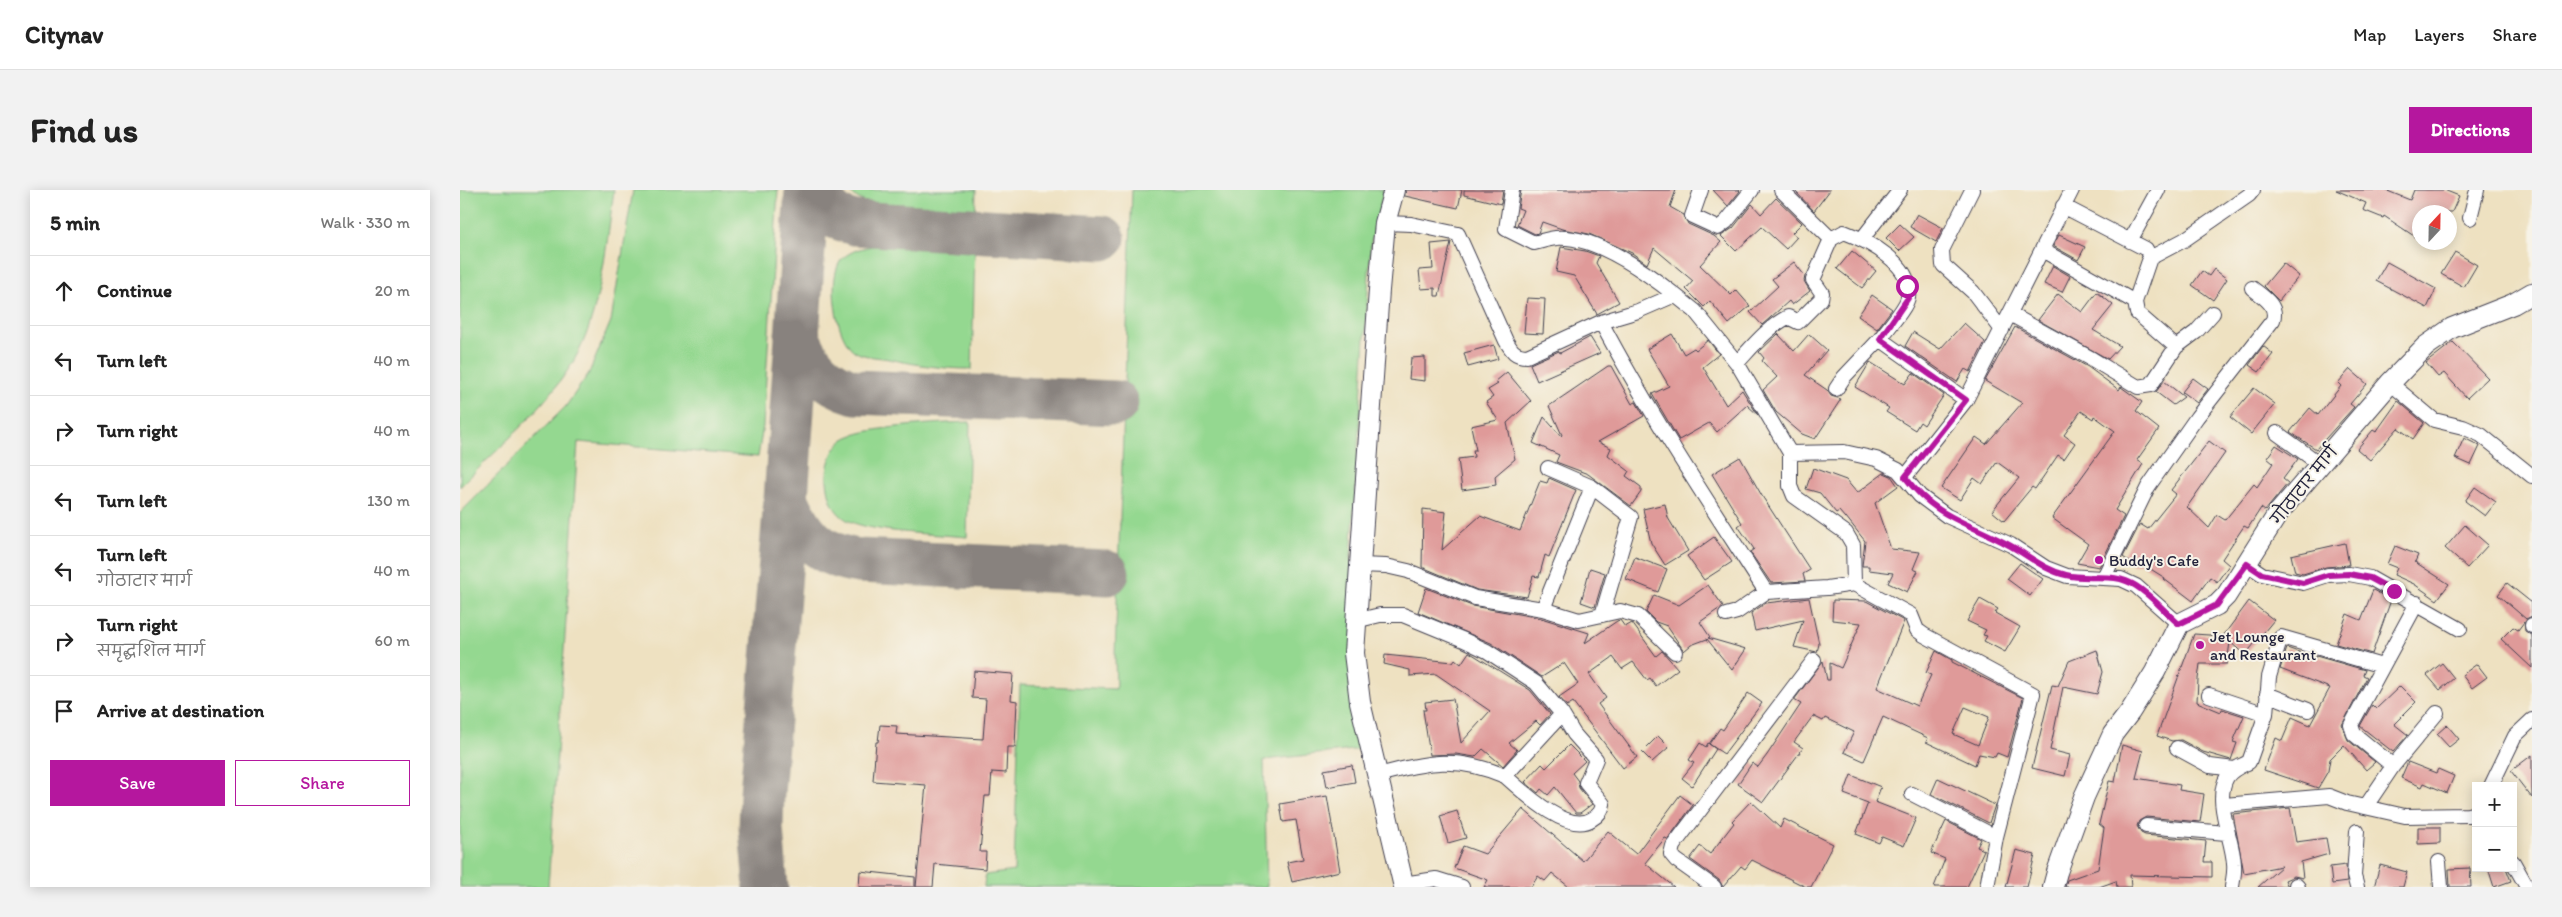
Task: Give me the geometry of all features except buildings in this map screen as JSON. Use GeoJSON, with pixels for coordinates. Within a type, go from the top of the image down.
{"type":"FeatureCollection","features":[{"type":"Feature","properties":{"kind":"street"},"geometry":{"type":"LineString","coordinates":[[1394,190],[1385,222],[1359,565],[1355,621],[1357,684],[1403,886],[1436,879],[1462,887]]}},
{"type":"Feature","properties":{"kind":"street"},"geometry":{"type":"LineString","coordinates":[[1512,190],[1506,229],[1534,243],[1557,238],[1581,242],[1614,254],[1646,273],[1695,311],[1737,363],[1790,454],[1790,486],[1794,496],[1841,528],[1854,545],[1854,584]]}},
{"type":"Feature","properties":{"kind":"street"},"geometry":{"type":"LineString","coordinates":[[1701,190],[1692,216],[1718,228],[1726,222],[1752,190]]}},
{"type":"Feature","properties":{"kind":"street"},"geometry":{"type":"LineString","coordinates":[[1782,190],[1831,239]]}},
{"type":"Feature","properties":{"kind":"street"},"geometry":{"type":"LineString","coordinates":[[1862,239],[1900,190]]}},
{"type":"Feature","properties":{"kind":"street"},"geometry":{"type":"LineString","coordinates":[[1972,190],[1942,250],[1943,264],[1973,292],[2002,330]]}},
{"type":"Feature","properties":{"kind":"street"},"geometry":{"type":"LineString","coordinates":[[1905,477],[1966,400],[2072,190]]}},
{"type":"Feature","properties":{"kind":"street"},"geometry":{"type":"LineString","coordinates":[[2130,241],[2158,190]]}},
{"type":"Feature","properties":{"kind":"street"},"geometry":{"type":"LineString","coordinates":[[2150,258],[2184,240],[2249,195],[2253,190]]}},
{"type":"Feature","properties":{"kind":"street"},"geometry":{"type":"LineString","coordinates":[[2470,218],[2477,190]]}},
{"type":"Feature","properties":{"kind":"street"},"geometry":{"type":"LineString","coordinates":[[2064,206],[2146,249],[2150,258],[2135,302],[2137,313],[2176,347]]}},
{"type":"Feature","properties":{"kind":"street"},"geometry":{"type":"LineString","coordinates":[[1385,222],[1411,224],[1458,234],[1506,341],[1513,352],[1519,356],[1527,356],[1601,322],[1638,311],[1675,295]]}},
{"type":"Feature","properties":{"kind":"street"},"geometry":{"type":"LineString","coordinates":[[1737,363],[1758,340],[1782,320],[1788,317],[1798,322],[1821,299],[1822,293],[1812,280],[1831,239],[1844,232],[1862,239],[1901,267],[1908,289],[1908,298],[1880,339],[1844,377],[1836,389]]}},
{"type":"Feature","properties":{"kind":"street"},"geometry":{"type":"LineString","coordinates":[[2042,250],[2135,302]]}},
{"type":"Feature","properties":{"kind":"street"},"geometry":{"type":"LineString","coordinates":[[2104,576],[2148,487],[2197,417],[2273,320],[2276,313],[2273,306],[2252,288]]}},
{"type":"Feature","properties":{"kind":"street","name":"गोठाटार मार्ग"},"geometry":{"type":"LineString","coordinates":[[2179,624],[2217,605],[2247,564],[2279,512],[2390,382],[2426,346],[2452,328],[2512,304],[2532,293]]}},
{"type":"Feature","properties":{"kind":"street"},"geometry":{"type":"LineString","coordinates":[[2010,314],[2092,358],[2138,387],[2151,385],[2176,347],[2196,332],[2213,314]]}},
{"type":"Feature","properties":{"kind":"street"},"geometry":{"type":"LineString","coordinates":[[1601,322],[1630,376],[1662,429],[1766,592]]}},
{"type":"Feature","properties":{"kind":"street"},"geometry":{"type":"LineString","coordinates":[[1880,339],[1966,400]]}},
{"type":"Feature","properties":{"kind":"street"},"geometry":{"type":"LineString","coordinates":[[2390,382],[2434,420],[2463,427],[2480,435],[2532,476]]}},
{"type":"Feature","properties":{"kind":"street"},"geometry":{"type":"LineString","coordinates":[[2277,433],[2321,464]]}},
{"type":"Feature","properties":{"kind":"street"},"geometry":{"type":"LineString","coordinates":[[1790,454],[1844,452],[1876,459],[1898,470],[1920,496],[1947,516],[2011,546],[2046,568],[2067,576],[2104,576],[2121,579],[2136,586],[2179,624],[2155,672],[2130,712],[2113,734],[2098,764],[2067,841],[2053,887]]}},
{"type":"Feature","properties":{"kind":"street"},"geometry":{"type":"LineString","coordinates":[[1548,468],[1592,487],[1630,517],[1602,615]]}},
{"type":"Feature","properties":{"kind":"street"},"geometry":{"type":"LineString","coordinates":[[1543,609],[1592,487]]}},
{"type":"Feature","properties":{"kind":"street"},"geometry":{"type":"LineString","coordinates":[[2247,564],[2262,574],[2303,583],[2328,575],[2349,574],[2370,578],[2460,629]]}},
{"type":"Feature","properties":{"kind":"street"},"geometry":{"type":"LineString","coordinates":[[1359,565],[1386,566],[1408,571],[1475,598],[1543,609],[1579,620],[1620,611],[1638,616],[1675,652]]}},
{"type":"Feature","properties":{"kind":"street"},"geometry":{"type":"LineString","coordinates":[[1726,615],[1737,612],[1766,592],[1827,588],[1854,584],[1911,615],[1917,630],[1924,635],[2033,694],[1996,837],[1987,887]]}},
{"type":"Feature","properties":{"kind":"street"},"geometry":{"type":"LineString","coordinates":[[2393,766],[2354,734],[2351,725],[2417,603]]}},
{"type":"Feature","properties":{"kind":"street"},"geometry":{"type":"LineString","coordinates":[[1355,621],[1380,615],[1403,615],[1487,651],[1536,683],[1562,714],[1574,734],[1596,759],[1586,783],[1603,804],[1599,814],[1586,824],[1574,823],[1535,803],[1505,776],[1483,767],[1463,762],[1420,764],[1378,775]]}},
{"type":"Feature","properties":{"kind":"street"},"geometry":{"type":"LineString","coordinates":[[2232,887],[2234,863],[2226,833],[2223,790],[2227,778],[2234,769],[2249,762],[2266,714],[2268,677],[2281,637],[2382,666]]}},
{"type":"Feature","properties":{"kind":"street"},"geometry":{"type":"LineString","coordinates":[[1714,887],[1676,860],[1671,854],[1673,846],[1814,660]]}},
{"type":"Feature","properties":{"kind":"street"},"geometry":{"type":"LineString","coordinates":[[2267,694],[2308,710]]}},
{"type":"Feature","properties":{"kind":"street"},"geometry":{"type":"LineString","coordinates":[[2209,695],[2266,714]]}},
{"type":"Feature","properties":{"kind":"street"},"geometry":{"type":"LineString","coordinates":[[2366,806],[2393,766],[2437,713]]}},
{"type":"Feature","properties":{"kind":"street"},"geometry":{"type":"LineString","coordinates":[[1505,776],[1562,714]]}},
{"type":"Feature","properties":{"kind":"street"},"geometry":{"type":"LineString","coordinates":[[2493,782],[2515,736],[2532,720]]}},
{"type":"Feature","properties":{"kind":"street"},"geometry":{"type":"LineString","coordinates":[[2177,748],[2210,766],[2234,769]]}},
{"type":"Feature","properties":{"kind":"street"},"geometry":{"type":"LineString","coordinates":[[1912,794],[1996,837]]}},
{"type":"Feature","properties":{"kind":"street"},"geometry":{"type":"LineString","coordinates":[[2224,805],[2328,796],[2347,803],[2405,816],[2472,814]]}},
{"type":"Feature","properties":{"kind":"street"},"geometry":{"type":"LineString","coordinates":[[2146,826],[2226,833]]}},
{"type":"Feature","properties":{"kind":"street"},"geometry":{"type":"LineString","coordinates":[[2357,830],[2354,876],[2357,887]]}},
{"type":"Feature","properties":{"kind":"street"},"geometry":{"type":"LineString","coordinates":[[2439,862],[2440,887]]}},
{"type":"Feature","properties":{"kind":"street"},"geometry":{"type":"LineString","coordinates":[[2517,869],[2527,887]]}},
{"type":"Feature","properties":{"kind":"green space"},"geometry":{"type":"Polygon","coordinates":[[[460,190],[614,190],[598,295],[586,335],[578,353],[567,371],[540,406],[460,487],[460,190]]]}},
{"type":"Feature","properties":{"kind":"green space"},"geometry":{"type":"Polygon","coordinates":[[[633,190],[778,190],[763,426],[758,457],[578,442],[548,887],[460,887],[460,513],[566,406],[589,373],[611,321],[633,190]]]}},
{"type":"Feature","properties":{"kind":"green space"},"geometry":{"type":"Polygon","coordinates":[[[847,190],[976,190],[975,220],[907,214],[873,206],[847,190]]]}},
{"type":"Feature","properties":{"kind":"green space"},"geometry":{"type":"Polygon","coordinates":[[[1132,190],[1384,190],[1371,242],[1351,558],[1362,749],[1264,760],[1267,887],[984,887],[985,875],[1014,871],[1020,685],[1116,689],[1115,656],[1132,190]]]}},
{"type":"Feature","properties":{"kind":"green space"},"geometry":{"type":"Polygon","coordinates":[[[912,242],[975,245],[972,369],[930,366],[863,355],[856,352],[849,345],[843,335],[838,321],[834,291],[838,266],[843,258],[850,253],[867,247],[912,242]]]}},
{"type":"Feature","properties":{"kind":"green space"},"geometry":{"type":"Polygon","coordinates":[[[970,422],[967,537],[872,528],[847,520],[835,508],[829,493],[827,470],[832,453],[843,440],[867,431],[885,428],[970,422]]]}},
{"type":"Feature","properties":{"kind":"taxiway"},"geometry":{"type":"LineString","coordinates":[[807,190],[786,499],[805,533],[822,548],[833,554],[859,561],[1107,573]]}},
{"type":"Feature","properties":{"kind":"taxiway"},"geometry":{"type":"LineString","coordinates":[[808,190],[836,217],[854,223],[1103,238]]}},
{"type":"Feature","properties":{"kind":"taxiway"},"geometry":{"type":"LineString","coordinates":[[797,334],[806,354],[818,371],[834,383],[855,392],[1116,403]]}},
{"type":"Feature","properties":{"kind":"taxiway"},"geometry":{"type":"LineString","coordinates":[[766,887],[761,828],[762,794],[786,499]]}},
{"type":"Feature","properties":{"kind":"place","name":"Buddy's Cafe"},"geometry":{"type":"Point","coordinates":[2099,560]}},
{"type":"Feature","properties":{"kind":"place","name":"Jet Lounge and Restaurant"},"geometry":{"type":"Point","coordinates":[2200,645]}},
{"type":"Feature","properties":{"kind":"route"},"geometry":{"type":"LineString","coordinates":[[1907,286],[1908,298],[1880,339],[1966,400],[1905,477],[1920,496],[1947,516],[2011,546],[2046,568],[2067,576],[2104,576],[2121,579],[2136,586],[2148,595],[2179,624],[2217,605],[2226,596],[2247,564],[2262,574],[2280,576],[2303,583],[2328,575],[2349,574],[2370,578],[2394,591]]}}]}
